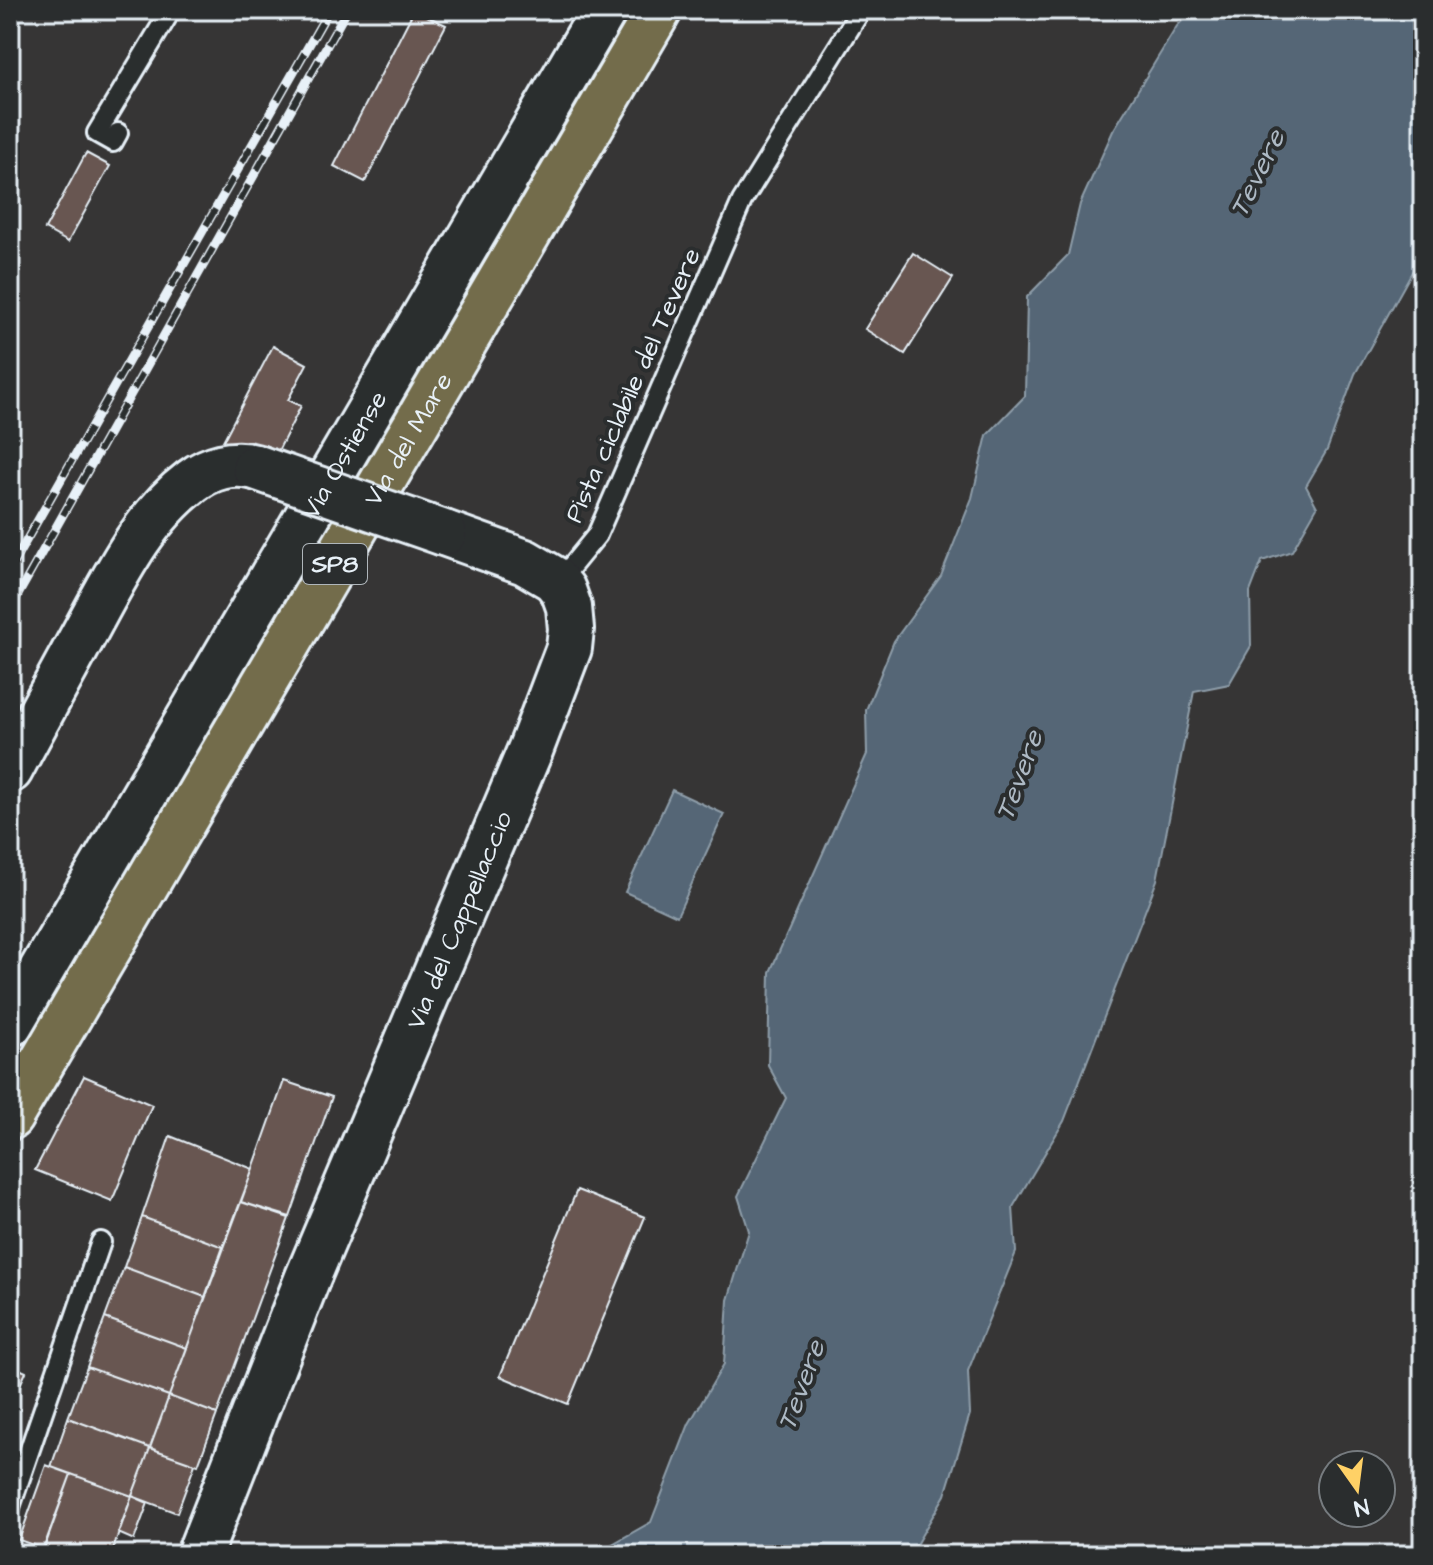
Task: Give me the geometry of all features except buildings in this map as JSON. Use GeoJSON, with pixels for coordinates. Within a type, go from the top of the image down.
{"type":"FeatureCollection","features":[{"type":"Feature","properties":{"kind":"main road","name":"Via Ostiense"},"geometry":{"type":"LineString","coordinates":[[10,1024],[604,10]]}},
{"type":"Feature","properties":{"kind":"main road","name":"Via del Mare"},"geometry":{"type":"LineString","coordinates":[[10,1117],[659,10]]}},
{"type":"Feature","properties":{"kind":"main road"},"geometry":{"type":"LineString","coordinates":[[10,770],[125,559],[150,523],[181,491],[202,474],[218,467],[236,464],[255,467],[525,562],[554,579]]}},
{"type":"Feature","properties":{"kind":"main road","name":"Via del Cappellaccio"},"geometry":{"type":"LineString","coordinates":[[199,1555],[308,1277],[560,675],[569,648],[571,629],[567,598],[554,579]]}},
{"type":"Feature","properties":{"kind":"lane"},"geometry":{"type":"LineString","coordinates":[[118,133],[113,142],[97,133],[171,10]]}},
{"type":"Feature","properties":{"kind":"lane","name":"Pista ciclabile del Tevere"},"geometry":{"type":"LineString","coordinates":[[554,579],[583,554],[607,515],[742,201],[861,10]]}},
{"type":"Feature","properties":{"kind":"lane"},"geometry":{"type":"LineString","coordinates":[[10,1507],[101,1242]]}},
{"type":"Feature","properties":{"kind":"water","name":"Tevere"},"geometry":{"type":"Polygon","coordinates":[[[1193,10],[1423,10],[1423,252],[1355,374],[1327,450],[1306,486],[1317,507],[1292,551],[1262,561],[1250,592],[1251,646],[1229,684],[1194,691],[1157,880],[1064,1121],[1013,1207],[1016,1252],[968,1371],[970,1414],[945,1495],[910,1555],[593,1555],[651,1522],[689,1424],[724,1364],[728,1300],[749,1231],[738,1196],[786,1098],[768,1065],[770,972],[867,754],[866,710],[894,641],[941,576],[972,498],[987,435],[1025,396],[1027,297],[1068,255],[1080,204],[1113,131],[1177,26],[1193,10]]]}},
{"type":"Feature","properties":{"kind":"water"},"geometry":{"type":"Polygon","coordinates":[[[672,790],[724,814],[677,916],[625,892],[672,790]]]}},
{"type":"Feature","properties":{"kind":"railway"},"geometry":{"type":"LineString","coordinates":[[10,569],[329,10]]}},
{"type":"Feature","properties":{"kind":"railway"},"geometry":{"type":"LineString","coordinates":[[10,609],[347,10]]}}]}
